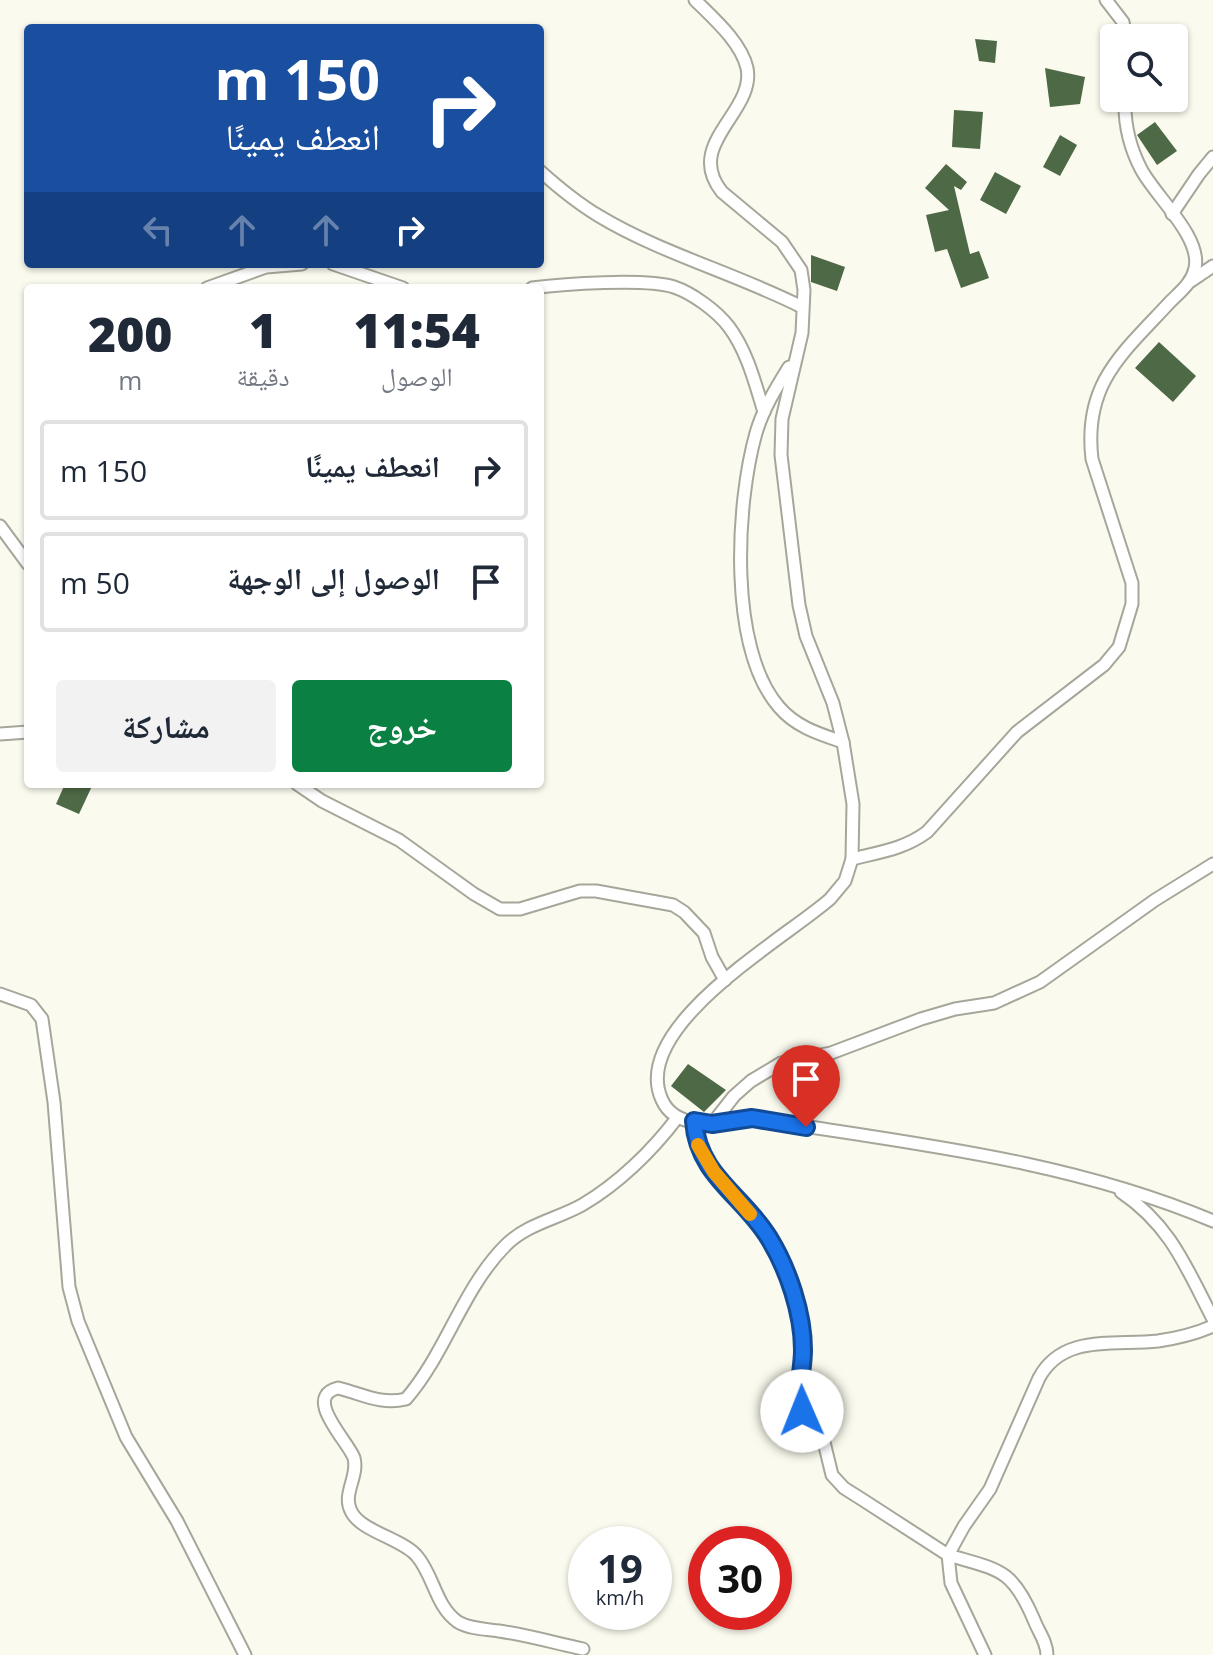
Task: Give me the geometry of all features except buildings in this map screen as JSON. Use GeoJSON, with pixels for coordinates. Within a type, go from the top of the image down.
{"type":"FeatureCollection","features":[{"type":"Feature","properties":{"kind":"street"},"geometry":{"type":"LineString","coordinates":[[695,0],[720,25],[747,69],[742,95],[715,144],[710,171],[714,183],[771,231],[801,270],[804,290],[802,333],[782,419],[781,455],[794,577],[806,636],[833,703],[843,742],[853,804],[852,859],[845,881],[830,899],[725,980],[685,1019],[665,1051],[657,1085],[661,1099],[677,1118],[712,1124],[752,1118],[1005,1160],[1111,1185],[1213,1221]]}},
{"type":"Feature","properties":{"kind":"street"},"geometry":{"type":"LineString","coordinates":[[1106,0],[1123,24]]}},
{"type":"Feature","properties":{"kind":"street"},"geometry":{"type":"LineString","coordinates":[[1125,112],[1133,153],[1142,172],[1194,246],[1195,269],[1190,282]]}},
{"type":"Feature","properties":{"kind":"street"},"geometry":{"type":"LineString","coordinates":[[1172,214],[1213,157]]}},
{"type":"Feature","properties":{"kind":"street"},"geometry":{"type":"LineString","coordinates":[[544,175],[569,197],[601,218],[760,285],[802,307]]}},
{"type":"Feature","properties":{"kind":"street"},"geometry":{"type":"LineString","coordinates":[[852,859],[912,844],[927,832],[1017,732],[1104,665],[1119,647],[1132,604],[1132,583],[1092,459],[1093,405],[1109,371],[1129,346],[1190,282],[1213,266]]}},
{"type":"Feature","properties":{"kind":"street"},"geometry":{"type":"LineString","coordinates":[[218,284],[263,268]]}},
{"type":"Feature","properties":{"kind":"street"},"geometry":{"type":"LineString","coordinates":[[345,268],[391,284]]}},
{"type":"Feature","properties":{"kind":"street"},"geometry":{"type":"LineString","coordinates":[[544,287],[610,284],[674,287],[728,325],[742,348],[764,412]]}},
{"type":"Feature","properties":{"kind":"street"},"geometry":{"type":"LineString","coordinates":[[794,360],[764,412],[756,433],[741,546],[741,587],[761,679],[786,715],[814,733],[843,742]]}},
{"type":"Feature","properties":{"kind":"street"},"geometry":{"type":"LineString","coordinates":[[0,526],[24,559]]}},
{"type":"Feature","properties":{"kind":"street"},"geometry":{"type":"LineString","coordinates":[[0,734],[24,732]]}},
{"type":"Feature","properties":{"kind":"street"},"geometry":{"type":"LineString","coordinates":[[303,788],[399,840],[500,909],[520,909],[580,891],[673,905],[704,933],[712,957],[725,980]]}},
{"type":"Feature","properties":{"kind":"street"},"geometry":{"type":"LineString","coordinates":[[712,1124],[742,1088],[781,1063],[831,1053],[955,1009],[994,1003],[1040,982],[1155,900],[1213,864]]}},
{"type":"Feature","properties":{"kind":"street"},"geometry":{"type":"LineString","coordinates":[[0,994],[31,1005],[42,1019],[54,1102],[69,1287],[78,1321],[126,1437],[177,1521],[245,1655]]}},
{"type":"Feature","properties":{"kind":"street"},"geometry":{"type":"LineString","coordinates":[[583,1649],[470,1627],[447,1613],[417,1556],[403,1544],[360,1522],[351,1512],[349,1499],[355,1473],[353,1456],[328,1417],[324,1408],[325,1398],[338,1388],[374,1401],[406,1399],[488,1265],[508,1242],[530,1228],[584,1204],[636,1163],[677,1118]]}},
{"type":"Feature","properties":{"kind":"street"},"geometry":{"type":"LineString","coordinates":[[694,1121],[700,1153],[760,1225],[783,1267],[794,1298],[803,1345],[798,1398],[802,1411],[824,1442],[832,1475],[853,1494],[948,1555],[1005,1574],[1016,1584],[1047,1648],[1047,1655]]}},
{"type":"Feature","properties":{"kind":"street"},"geometry":{"type":"LineString","coordinates":[[1111,1185],[1142,1206],[1168,1235],[1213,1319]]}},
{"type":"Feature","properties":{"kind":"street"},"geometry":{"type":"LineString","coordinates":[[985,1655],[951,1583],[948,1555],[990,1489],[1045,1367],[1070,1348],[1156,1341],[1196,1333],[1213,1326]]}},
{"type":"Feature","properties":{"kind":"slow traffic"},"geometry":{"type":"LineString","coordinates":[[698,1145],[714,1172],[750,1214]]}},
{"type":"Feature","properties":{"kind":"route"},"geometry":{"type":"LineString","coordinates":[[802,1411],[798,1398],[803,1345],[794,1298],[783,1267],[760,1225],[700,1153],[694,1121],[712,1124],[752,1118],[806,1127]]}}]}
